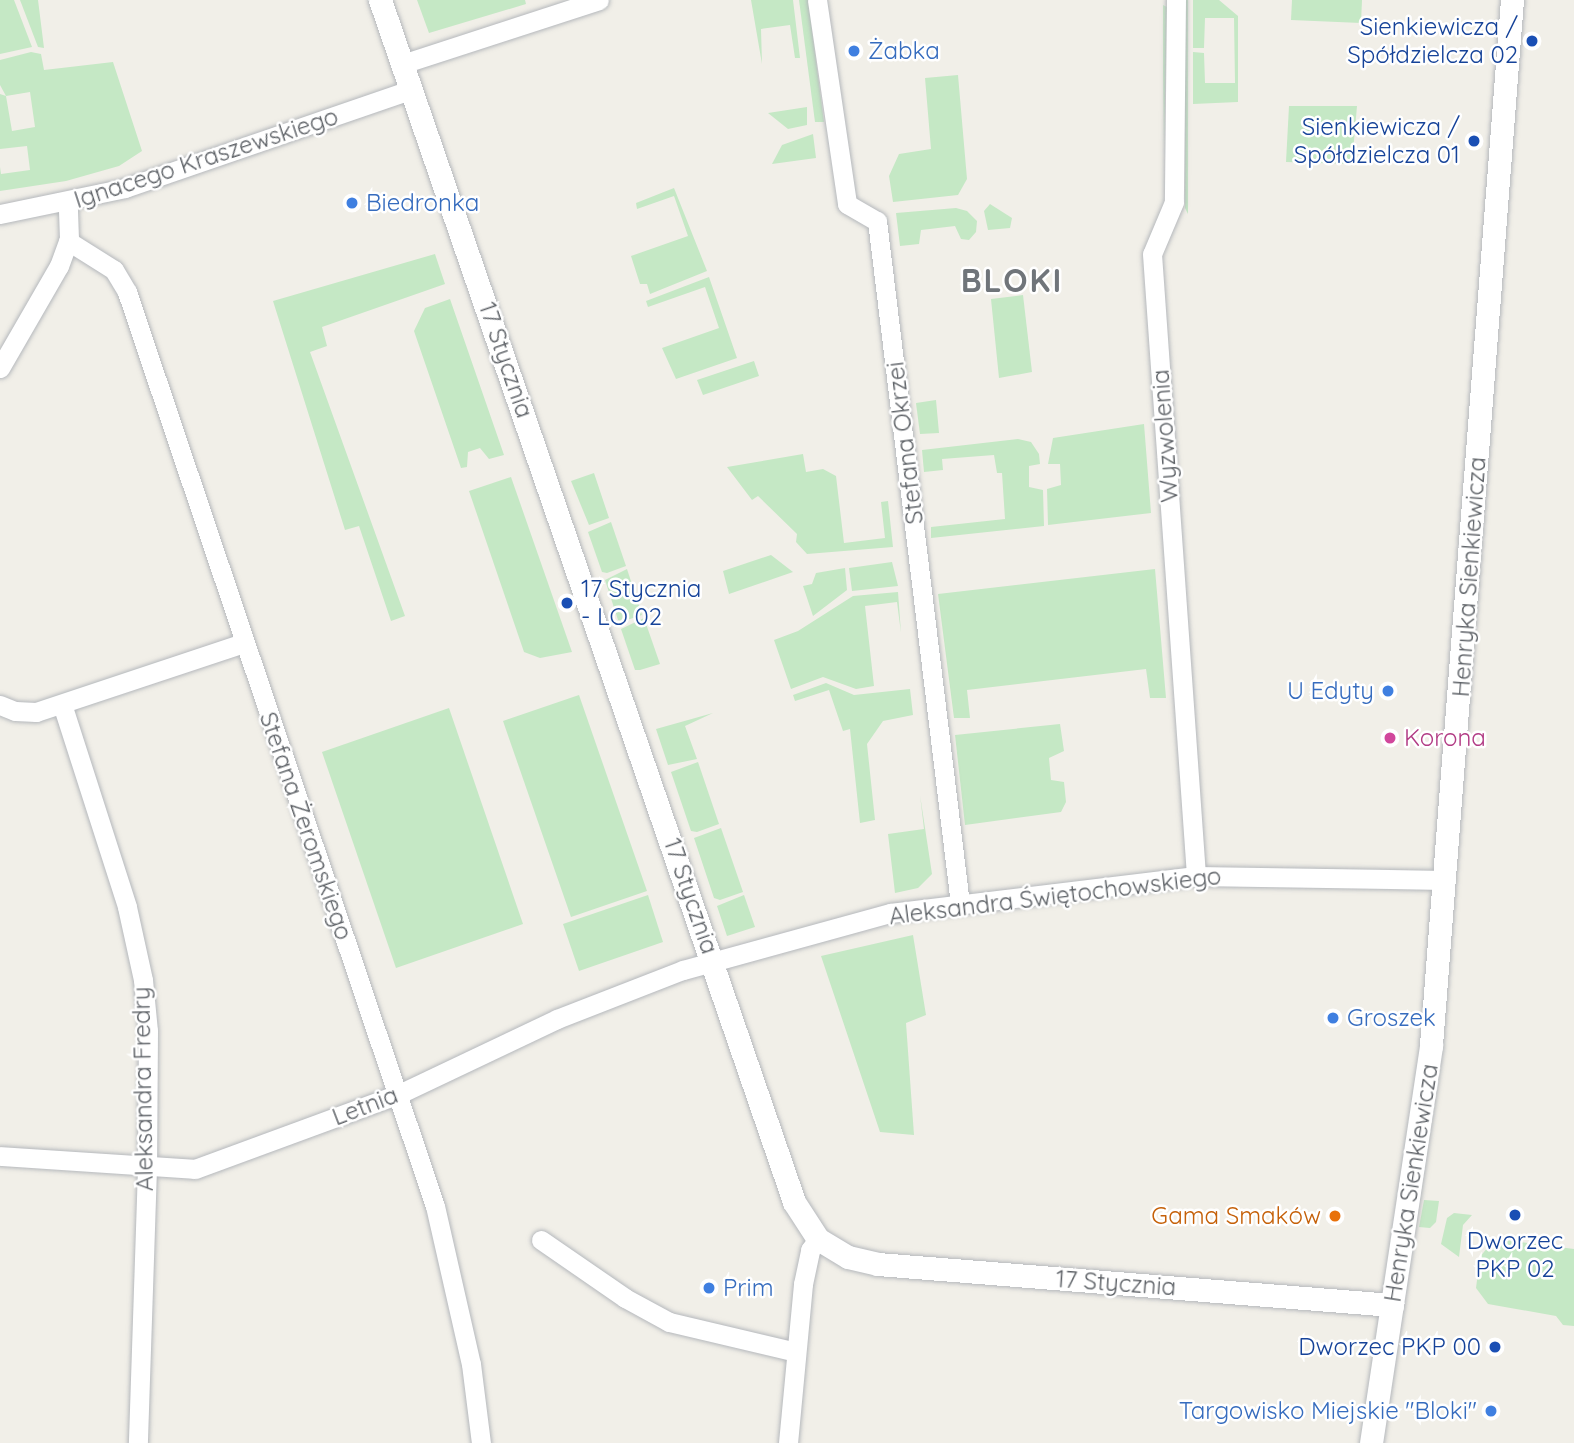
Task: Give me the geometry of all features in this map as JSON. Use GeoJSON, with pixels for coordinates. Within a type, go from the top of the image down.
{"type":"FeatureCollection","features":[{"type":"Feature","properties":{"kind":"street","name":"17 Stycznia"},"geometry":{"type":"LineString","coordinates":[[380,0],[713,960],[794,1202],[818,1239],[848,1257],[878,1264],[1392,1305]]}},
{"type":"Feature","properties":{"kind":"street"},"geometry":{"type":"LineString","coordinates":[[402,64],[540,9],[599,0]]}},
{"type":"Feature","properties":{"kind":"street","name":"Stefana Okrzei"},"geometry":{"type":"LineString","coordinates":[[817,0],[847,204],[877,221],[960,904]]}},
{"type":"Feature","properties":{"kind":"street","name":"Wyzwolenia"},"geometry":{"type":"LineString","coordinates":[[1176,0],[1174,202],[1152,254],[1196,876]]}},
{"type":"Feature","properties":{"kind":"street","name":"Henryka Sienkiewicza"},"geometry":{"type":"LineString","coordinates":[[1371,1443],[1431,1045],[1512,0]]}},
{"type":"Feature","properties":{"kind":"street","name":"Ignacego Kraszewskiego"},"geometry":{"type":"LineString","coordinates":[[0,214],[68,203],[162,176],[410,90]]}},
{"type":"Feature","properties":{"kind":"street"},"geometry":{"type":"LineString","coordinates":[[0,369],[59,266],[68,241],[68,203]]}},
{"type":"Feature","properties":{"kind":"street","name":"Stefana Żeromskiego"},"geometry":{"type":"LineString","coordinates":[[68,241],[114,270],[127,292],[435,1206],[460,1307],[481,1443]]}},
{"type":"Feature","properties":{"kind":"street"},"geometry":{"type":"LineString","coordinates":[[0,705],[15,711],[36,712],[244,643]]}},
{"type":"Feature","properties":{"kind":"street","name":"Aleksandra Fredry"},"geometry":{"type":"LineString","coordinates":[[62,704],[136,944],[148,1031],[147,1168],[138,1443]]}},
{"type":"Feature","properties":{"kind":"street","name":"Aleksandra Świętochowskiego"},"geometry":{"type":"LineString","coordinates":[[713,960],[890,913],[1196,876],[1445,880]]}},
{"type":"Feature","properties":{"kind":"street","name":"Letnia"},"geometry":{"type":"LineString","coordinates":[[0,1156],[195,1170],[399,1094],[557,1019],[713,960]]}},
{"type":"Feature","properties":{"kind":"street"},"geometry":{"type":"LineString","coordinates":[[790,1443],[803,1284],[810,1250],[818,1239]]}},
{"type":"Feature","properties":{"kind":"street"},"geometry":{"type":"LineString","coordinates":[[541,1240],[625,1298],[669,1322],[796,1352]]}},
{"type":"Feature","properties":{"kind":"green space"},"geometry":{"type":"Polygon","coordinates":[[[0,0],[14,0],[32,47],[0,54],[0,0]]]}},
{"type":"Feature","properties":{"kind":"green space"},"geometry":{"type":"Polygon","coordinates":[[[20,0],[38,0],[44,48],[38,47],[20,0]]]}},
{"type":"Feature","properties":{"kind":"green space"},"geometry":{"type":"Polygon","coordinates":[[[417,0],[525,0],[526,4],[429,33],[417,0]]]}},
{"type":"Feature","properties":{"kind":"green space"},"geometry":{"type":"Polygon","coordinates":[[[751,0],[793,0],[800,58],[795,58],[790,25],[761,29],[762,64],[751,0]]]}},
{"type":"Feature","properties":{"kind":"green space"},"geometry":{"type":"Polygon","coordinates":[[[799,0],[808,0],[824,122],[815,122],[799,0]]]}},
{"type":"Feature","properties":{"kind":"green space"},"geometry":{"type":"Polygon","coordinates":[[[1185,0],[1188,0],[1188,214],[1185,208],[1185,0]]]}},
{"type":"Feature","properties":{"kind":"green space"},"geometry":{"type":"Polygon","coordinates":[[[1193,0],[1219,0],[1238,16],[1238,102],[1193,104],[1193,52],[1204,53],[1205,83],[1235,83],[1234,18],[1205,18],[1204,48],[1193,48],[1193,0]]]}},
{"type":"Feature","properties":{"kind":"green space"},"geometry":{"type":"Polygon","coordinates":[[[1292,0],[1362,0],[1361,23],[1291,20],[1292,0]]]}},
{"type":"Feature","properties":{"kind":"green space"},"geometry":{"type":"Polygon","coordinates":[[[1163,5],[1167,7],[1164,145],[1163,75],[1163,5]]]}},
{"type":"Feature","properties":{"kind":"green space"},"geometry":{"type":"Polygon","coordinates":[[[31,52],[41,54],[44,70],[113,62],[142,151],[119,166],[66,181],[0,191],[0,167],[1,174],[30,170],[27,146],[0,149],[0,94],[6,96],[0,85],[0,60],[31,52]],[[30,92],[6,96],[12,131],[35,127],[30,92]]]}},
{"type":"Feature","properties":{"kind":"green space"},"geometry":{"type":"Polygon","coordinates":[[[958,75],[967,179],[958,195],[893,202],[889,176],[899,154],[931,149],[925,78],[958,75]]]}},
{"type":"Feature","properties":{"kind":"green space"},"geometry":{"type":"Polygon","coordinates":[[[1289,106],[1357,106],[1352,164],[1286,162],[1289,106]]]}},
{"type":"Feature","properties":{"kind":"green space"},"geometry":{"type":"Polygon","coordinates":[[[807,107],[807,125],[788,129],[768,113],[807,107]]]}},
{"type":"Feature","properties":{"kind":"green space"},"geometry":{"type":"Polygon","coordinates":[[[813,134],[816,158],[772,164],[782,145],[813,134]]]}},
{"type":"Feature","properties":{"kind":"green space"},"geometry":{"type":"Polygon","coordinates":[[[674,188],[707,271],[650,294],[647,284],[640,284],[631,256],[688,236],[674,196],[637,209],[636,203],[674,188]]]}},
{"type":"Feature","properties":{"kind":"green space"},"geometry":{"type":"Polygon","coordinates":[[[990,204],[1012,218],[1010,228],[988,230],[984,211],[990,204]]]}},
{"type":"Feature","properties":{"kind":"green space"},"geometry":{"type":"Polygon","coordinates":[[[956,208],[967,211],[977,221],[976,232],[969,240],[961,239],[955,226],[921,230],[919,244],[900,246],[896,213],[956,208]]]}},
{"type":"Feature","properties":{"kind":"green space"},"geometry":{"type":"Polygon","coordinates":[[[435,254],[445,284],[322,327],[327,346],[310,352],[405,616],[391,621],[359,526],[345,530],[273,301],[435,254]]]}},
{"type":"Feature","properties":{"kind":"green space"},"geometry":{"type":"Polygon","coordinates":[[[709,277],[737,358],[676,379],[662,348],[719,328],[705,287],[648,307],[646,301],[709,277]]]}},
{"type":"Feature","properties":{"kind":"green space"},"geometry":{"type":"Polygon","coordinates":[[[1023,295],[1032,372],[999,378],[991,299],[1023,295]]]}},
{"type":"Feature","properties":{"kind":"green space"},"geometry":{"type":"Polygon","coordinates":[[[450,299],[504,455],[489,459],[480,448],[468,452],[467,467],[461,468],[414,331],[425,308],[450,299]]]}},
{"type":"Feature","properties":{"kind":"green space"},"geometry":{"type":"Polygon","coordinates":[[[754,361],[759,376],[703,395],[697,380],[754,361]]]}},
{"type":"Feature","properties":{"kind":"green space"},"geometry":{"type":"Polygon","coordinates":[[[936,400],[939,433],[920,434],[916,403],[936,400]]]}},
{"type":"Feature","properties":{"kind":"green space"},"geometry":{"type":"Polygon","coordinates":[[[1144,424],[1151,513],[1048,525],[1047,489],[1061,485],[1060,464],[1048,464],[1053,438],[1144,424]]]}},
{"type":"Feature","properties":{"kind":"green space"},"geometry":{"type":"Polygon","coordinates":[[[1018,439],[1031,442],[1039,454],[1040,464],[1029,466],[1029,487],[1043,490],[1044,526],[931,538],[931,527],[1005,519],[1002,473],[997,473],[994,455],[942,459],[943,470],[924,472],[922,450],[1018,439]]]}},
{"type":"Feature","properties":{"kind":"green space"},"geometry":{"type":"Polygon","coordinates":[[[803,454],[806,472],[823,469],[836,476],[844,543],[885,538],[881,502],[888,501],[893,547],[807,554],[796,542],[797,534],[758,496],[752,500],[727,467],[803,454]]]}},
{"type":"Feature","properties":{"kind":"green space"},"geometry":{"type":"Polygon","coordinates":[[[594,473],[609,518],[589,525],[571,481],[594,473]]]}},
{"type":"Feature","properties":{"kind":"green space"},"geometry":{"type":"Polygon","coordinates":[[[511,477],[572,652],[540,658],[524,652],[469,491],[511,477]]]}},
{"type":"Feature","properties":{"kind":"green space"},"geometry":{"type":"Polygon","coordinates":[[[611,522],[626,566],[607,573],[602,572],[588,532],[611,522]]]}},
{"type":"Feature","properties":{"kind":"green space"},"geometry":{"type":"Polygon","coordinates":[[[771,555],[793,572],[729,594],[723,571],[771,555]]]}},
{"type":"Feature","properties":{"kind":"green space"},"geometry":{"type":"Polygon","coordinates":[[[892,562],[898,586],[852,591],[849,568],[892,562]]]}},
{"type":"Feature","properties":{"kind":"green space"},"geometry":{"type":"Polygon","coordinates":[[[845,568],[847,590],[813,616],[803,586],[812,584],[816,573],[845,568]]]}},
{"type":"Feature","properties":{"kind":"green space"},"geometry":{"type":"Polygon","coordinates":[[[627,569],[642,615],[624,621],[618,620],[605,580],[627,569]]]}},
{"type":"Feature","properties":{"kind":"green space"},"geometry":{"type":"Polygon","coordinates":[[[1155,569],[1166,698],[1150,698],[1146,669],[967,690],[970,718],[954,718],[938,594],[1155,569]]]}},
{"type":"Feature","properties":{"kind":"green space"},"geometry":{"type":"Polygon","coordinates":[[[898,592],[901,633],[897,602],[865,606],[874,686],[856,689],[823,677],[791,689],[774,640],[798,631],[853,596],[898,592]]]}},
{"type":"Feature","properties":{"kind":"green space"},"geometry":{"type":"Polygon","coordinates":[[[644,618],[660,664],[635,670],[621,629],[644,618]]]}},
{"type":"Feature","properties":{"kind":"green space"},"geometry":{"type":"Polygon","coordinates":[[[826,683],[854,695],[910,689],[913,715],[883,721],[867,744],[875,820],[860,823],[850,729],[843,731],[829,690],[795,701],[793,695],[826,683]]]}},
{"type":"Feature","properties":{"kind":"green space"},"geometry":{"type":"Polygon","coordinates":[[[579,695],[647,891],[571,917],[503,721],[579,695]]]}},
{"type":"Feature","properties":{"kind":"green space"},"geometry":{"type":"Polygon","coordinates":[[[449,708],[523,924],[396,968],[322,752],[449,708]]]}},
{"type":"Feature","properties":{"kind":"green space"},"geometry":{"type":"Polygon","coordinates":[[[713,713],[685,726],[697,759],[668,765],[656,729],[713,713]]]}},
{"type":"Feature","properties":{"kind":"green space"},"geometry":{"type":"Polygon","coordinates":[[[1060,724],[1064,751],[1049,758],[1051,780],[1064,782],[1066,802],[1061,812],[965,825],[955,735],[1060,724]]]}},
{"type":"Feature","properties":{"kind":"green space"},"geometry":{"type":"Polygon","coordinates":[[[698,762],[719,824],[697,832],[691,831],[671,772],[698,762]]]}},
{"type":"Feature","properties":{"kind":"green space"},"geometry":{"type":"Polygon","coordinates":[[[920,795],[932,874],[918,888],[895,893],[888,834],[924,829],[920,795]]]}},
{"type":"Feature","properties":{"kind":"green space"},"geometry":{"type":"Polygon","coordinates":[[[721,828],[743,892],[720,900],[714,898],[694,838],[721,828]]]}},
{"type":"Feature","properties":{"kind":"green space"},"geometry":{"type":"Polygon","coordinates":[[[648,895],[663,942],[579,971],[563,924],[648,895]]]}},
{"type":"Feature","properties":{"kind":"green space"},"geometry":{"type":"Polygon","coordinates":[[[744,895],[755,927],[727,936],[717,906],[744,895]]]}},
{"type":"Feature","properties":{"kind":"green space"},"geometry":{"type":"Polygon","coordinates":[[[913,935],[926,1015],[906,1023],[914,1135],[880,1132],[821,956],[913,935]]]}},
{"type":"Feature","properties":{"kind":"green space"},"geometry":{"type":"Polygon","coordinates":[[[1424,1200],[1439,1201],[1436,1222],[1430,1228],[1419,1227],[1424,1200]]]}},
{"type":"Feature","properties":{"kind":"green space"},"geometry":{"type":"Polygon","coordinates":[[[1454,1213],[1472,1215],[1463,1225],[1459,1257],[1441,1244],[1447,1218],[1454,1213]]]}},
{"type":"Feature","properties":{"kind":"green space"},"geometry":{"type":"Polygon","coordinates":[[[1505,1240],[1574,1249],[1574,1326],[1563,1325],[1556,1316],[1488,1304],[1476,1288],[1480,1257],[1491,1243],[1505,1240]]]}},
{"type":"Feature","properties":{"kind":"place","name":"Sienkiewicza / Spółdzielcza 02"},"geometry":{"type":"Point","coordinates":[1532,41]}},
{"type":"Feature","properties":{"kind":"place","name":"Żabka"},"geometry":{"type":"Point","coordinates":[854,51]}},
{"type":"Feature","properties":{"kind":"place","name":"Sienkiewicza / Spółdzielcza 01"},"geometry":{"type":"Point","coordinates":[1474,141]}},
{"type":"Feature","properties":{"kind":"place","name":"Biedronka"},"geometry":{"type":"Point","coordinates":[352,203]}},
{"type":"Feature","properties":{"kind":"place","name":"17 Stycznia - LO 02"},"geometry":{"type":"Point","coordinates":[567,603]}},
{"type":"Feature","properties":{"kind":"place","name":"U Edyty"},"geometry":{"type":"Point","coordinates":[1388,691]}},
{"type":"Feature","properties":{"kind":"place","name":"Korona"},"geometry":{"type":"Point","coordinates":[1390,738]}},
{"type":"Feature","properties":{"kind":"place","name":"Groszek"},"geometry":{"type":"Point","coordinates":[1333,1018]}},
{"type":"Feature","properties":{"kind":"place","name":"Dworzec PKP 02"},"geometry":{"type":"Point","coordinates":[1515,1215]}},
{"type":"Feature","properties":{"kind":"place","name":"Gama Smaków"},"geometry":{"type":"Point","coordinates":[1335,1216]}},
{"type":"Feature","properties":{"kind":"place","name":"Prim"},"geometry":{"type":"Point","coordinates":[709,1288]}},
{"type":"Feature","properties":{"kind":"place","name":"Dworzec PKP 00"},"geometry":{"type":"Point","coordinates":[1495,1347]}},
{"type":"Feature","properties":{"kind":"place","name":"Targowisko Miejskie \"Bloki\""},"geometry":{"type":"Point","coordinates":[1491,1411]}},
{"type":"Feature","properties":{"kind":"district","name":"BLOKI"},"geometry":{"type":"Point","coordinates":[1012,280]}}]}
